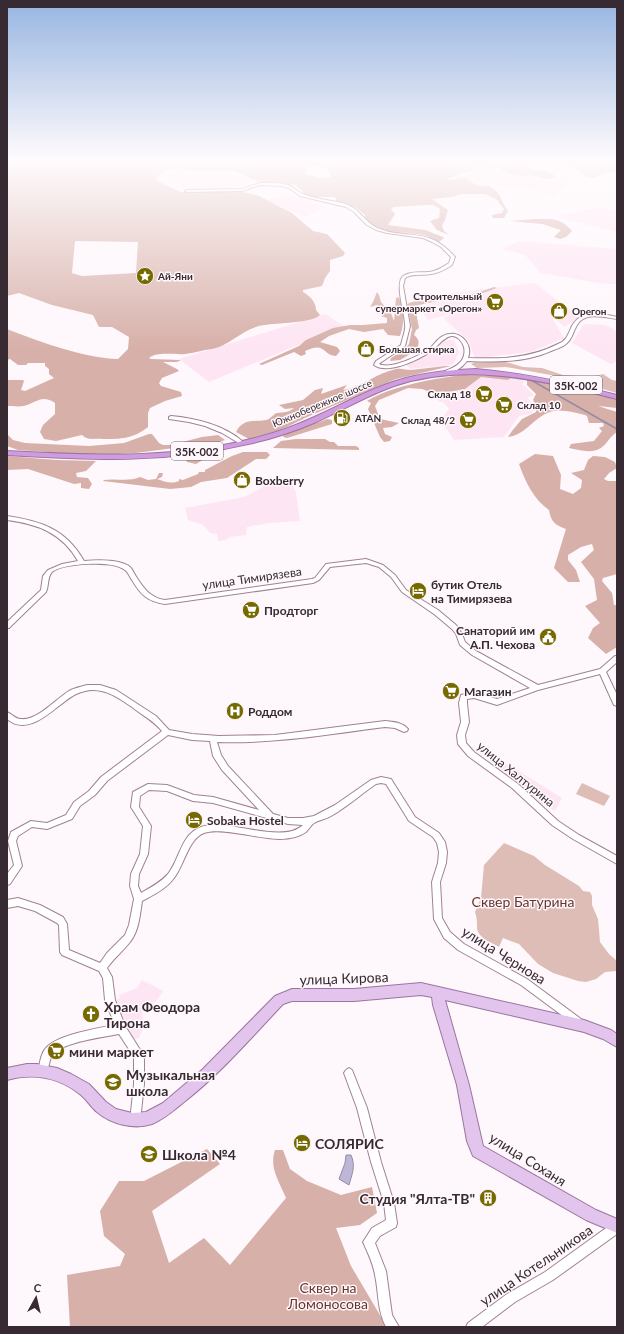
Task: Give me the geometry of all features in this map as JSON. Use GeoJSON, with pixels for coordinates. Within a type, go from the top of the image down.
{"type":"FeatureCollection","features":[{"type":"Feature","properties":{"kind":"highway","name":"Южнобережное шоссе"},"geometry":{"type":"LineString","coordinates":[[7,452],[117,458],[176,454],[242,443],[275,435],[322,416],[377,390],[421,376],[446,372],[476,370],[535,376]]}},
{"type":"Feature","properties":{"kind":"highway","name":"Южнобережное шоссе"},"geometry":{"type":"LineString","coordinates":[[7,452],[115,456],[169,452],[239,441],[280,430],[375,388],[421,374],[476,370],[511,372],[535,376],[617,396]]}},
{"type":"Feature","properties":{"kind":"main road","name":"улица Кирова"},"geometry":{"type":"LineString","coordinates":[[7,1074],[18,1071],[43,1071],[66,1078],[78,1084],[91,1095],[102,1108],[113,1114],[135,1122],[153,1116],[173,1104],[192,1089],[210,1073],[280,1000],[292,996],[354,995],[421,989],[584,1026],[608,1034],[617,1041]]}},
{"type":"Feature","properties":{"kind":"main road","name":"улица Соханя"},"geometry":{"type":"LineString","coordinates":[[438,993],[439,1005],[463,1085],[474,1141],[478,1151],[590,1215],[617,1227]]}},
{"type":"Feature","properties":{"kind":"street"},"geometry":{"type":"LineString","coordinates":[[367,223],[389,232],[413,234],[434,240],[453,257],[451,264],[436,271],[410,275],[402,279],[401,286],[408,326],[403,346],[378,362],[376,365],[383,368],[391,367],[431,349],[445,337],[449,336],[462,338],[466,343],[467,350],[464,362],[454,371],[446,372]]}},
{"type":"Feature","properties":{"kind":"street"},"geometry":{"type":"LineString","coordinates":[[464,362],[534,356],[550,350],[568,340],[578,320],[584,316],[617,318]]}},
{"type":"Feature","properties":{"kind":"street"},"geometry":{"type":"LineString","coordinates":[[464,362],[476,370]]}},
{"type":"Feature","properties":{"kind":"street"},"geometry":{"type":"LineString","coordinates":[[171,418],[187,419],[204,424],[226,433],[239,441]]}},
{"type":"Feature","properties":{"kind":"street"},"geometry":{"type":"LineString","coordinates":[[7,518],[28,521],[48,528],[67,542],[78,555],[81,562]]}},
{"type":"Feature","properties":{"kind":"street","name":"улица Тимирязева"},"geometry":{"type":"LineString","coordinates":[[7,626],[44,591],[46,575],[50,571],[56,568],[81,562],[117,564],[126,567],[146,596],[165,602],[313,580],[317,579],[328,565],[353,564],[360,561],[373,562],[393,576],[404,591],[436,612],[454,627],[459,634],[462,643],[474,653],[537,688]]}},
{"type":"Feature","properties":{"kind":"street"},"geometry":{"type":"LineString","coordinates":[[537,688],[602,671],[617,658]]}},
{"type":"Feature","properties":{"kind":"street"},"geometry":{"type":"LineString","coordinates":[[602,671],[617,703]]}},
{"type":"Feature","properties":{"kind":"street"},"geometry":{"type":"LineString","coordinates":[[7,715],[11,720],[19,723],[35,720],[58,705],[72,693],[88,688],[112,690],[160,722],[167,732]]}},
{"type":"Feature","properties":{"kind":"street","name":"улица Халтурина"},"geometry":{"type":"LineString","coordinates":[[537,688],[497,702],[474,695],[464,696],[463,703],[465,722],[461,735],[462,744],[471,754],[515,786],[555,822],[576,837],[617,860]]}},
{"type":"Feature","properties":{"kind":"street"},"geometry":{"type":"LineString","coordinates":[[7,881],[18,866],[12,841],[14,834],[31,824],[47,826],[68,817],[77,804],[92,793],[104,779],[167,732],[213,739],[280,737],[385,724],[396,725],[404,729]]}},
{"type":"Feature","properties":{"kind":"street"},"geometry":{"type":"LineString","coordinates":[[213,739],[217,756],[226,768],[271,817]]}},
{"type":"Feature","properties":{"kind":"street","name":"улица Чернова"},"geometry":{"type":"LineString","coordinates":[[138,899],[134,886],[135,874],[144,854],[147,826],[135,807],[136,794],[148,787],[167,788],[193,798],[213,800],[291,822],[312,820],[331,814],[374,782],[381,780],[388,781],[412,819],[436,835],[441,842],[443,852],[442,863],[436,882],[438,919],[448,935],[461,947],[524,982],[584,1026]]}},
{"type":"Feature","properties":{"kind":"street"},"geometry":{"type":"LineString","coordinates":[[102,968],[110,956],[128,938],[133,925],[138,899],[159,887],[174,873],[187,845],[194,834],[211,828],[284,836],[301,832],[312,820]]}},
{"type":"Feature","properties":{"kind":"street"},"geometry":{"type":"LineString","coordinates":[[7,904],[18,902],[37,908],[60,920],[63,924],[66,954],[102,968],[107,977],[110,1000],[121,1029],[139,1056],[139,1084],[135,1122]]}},
{"type":"Feature","properties":{"kind":"street"},"geometry":{"type":"LineString","coordinates":[[43,1071],[50,1050],[61,1044],[94,1034],[121,1029]]}},
{"type":"Feature","properties":{"kind":"street"},"geometry":{"type":"LineString","coordinates":[[349,1074],[362,1108],[376,1162],[389,1203],[392,1223],[376,1232],[369,1242],[381,1274],[383,1298],[389,1323],[393,1327]]}},
{"type":"Feature","properties":{"kind":"street","name":"улица Котельникова"},"geometry":{"type":"LineString","coordinates":[[472,1327],[511,1298],[549,1276],[617,1227]]}},
{"type":"Feature","properties":{"kind":"shaded area"},"geometry":{"type":"Polygon","coordinates":[[[582,223],[617,223],[617,232],[582,223]]]}},
{"type":"Feature","properties":{"kind":"shaded area"},"geometry":{"type":"Polygon","coordinates":[[[520,241],[617,249],[617,284],[605,284],[541,273],[525,255],[502,249],[520,241]]]}},
{"type":"Feature","properties":{"kind":"shaded area"},"geometry":{"type":"Polygon","coordinates":[[[535,283],[578,317],[565,327],[551,316],[564,338],[531,352],[475,358],[468,340],[443,318],[454,313],[428,320],[421,310],[443,294],[535,283]]]}},
{"type":"Feature","properties":{"kind":"shaded area"},"geometry":{"type":"Polygon","coordinates":[[[325,314],[344,326],[209,382],[179,359],[325,314]]]}},
{"type":"Feature","properties":{"kind":"shaded area"},"geometry":{"type":"Polygon","coordinates":[[[584,324],[605,325],[617,331],[617,361],[611,364],[572,343],[584,324]]]}},
{"type":"Feature","properties":{"kind":"shaded area"},"geometry":{"type":"Polygon","coordinates":[[[445,340],[454,340],[459,352],[453,365],[410,369],[406,364],[434,350],[445,340]]]}},
{"type":"Feature","properties":{"kind":"shaded area"},"geometry":{"type":"Polygon","coordinates":[[[513,376],[525,382],[522,384],[534,395],[527,398],[535,405],[534,410],[530,414],[519,416],[504,437],[454,440],[441,420],[449,409],[443,402],[439,402],[433,394],[465,389],[481,377],[513,376]]]}},
{"type":"Feature","properties":{"kind":"shaded area"},"geometry":{"type":"Polygon","coordinates":[[[278,483],[291,483],[296,492],[300,521],[268,523],[247,527],[246,535],[229,537],[226,540],[218,541],[217,534],[210,533],[203,525],[188,520],[185,508],[244,497],[263,487],[278,483]]]}},
{"type":"Feature","properties":{"kind":"shaded area"},"geometry":{"type":"Polygon","coordinates":[[[502,763],[514,768],[562,798],[555,811],[537,801],[497,767],[502,763]]]}},
{"type":"Feature","properties":{"kind":"shaded area"},"geometry":{"type":"Polygon","coordinates":[[[142,980],[163,991],[157,1000],[142,1013],[144,1026],[139,1038],[132,1040],[127,1036],[114,1001],[120,998],[119,995],[137,988],[142,980]]]}},
{"type":"Feature","properties":{"kind":"shaded area"},"geometry":{"type":"Polygon","coordinates":[[[346,1155],[351,1155],[353,1163],[353,1170],[349,1185],[339,1179],[345,1163],[346,1155]]]}},
{"type":"Feature","properties":{"kind":"green space"},"geometry":{"type":"Polygon","coordinates":[[[7,223],[304,223],[313,231],[327,234],[345,253],[343,256],[330,260],[330,271],[322,286],[303,290],[303,292],[314,302],[316,310],[320,315],[316,318],[264,325],[250,329],[225,344],[212,349],[185,354],[157,355],[149,358],[181,360],[177,362],[163,362],[179,371],[162,378],[159,383],[161,386],[181,392],[182,396],[165,401],[150,408],[148,413],[148,427],[127,438],[91,439],[82,435],[56,441],[44,439],[40,432],[43,425],[55,414],[55,403],[50,400],[43,399],[24,406],[7,406],[7,380],[23,380],[21,390],[25,391],[54,378],[49,374],[49,369],[45,366],[45,363],[28,363],[26,365],[18,365],[10,359],[7,360],[7,329],[48,344],[91,356],[118,359],[128,349],[129,337],[112,327],[99,327],[93,315],[52,305],[19,293],[7,296],[7,223]],[[75,241],[72,273],[82,276],[136,273],[138,242],[75,241]]]}},
{"type":"Feature","properties":{"kind":"green space"},"geometry":{"type":"Polygon","coordinates":[[[389,223],[388,225],[425,230],[444,238],[439,242],[427,236],[394,232],[378,228],[371,224],[389,223]]]}},
{"type":"Feature","properties":{"kind":"green space"},"geometry":{"type":"Polygon","coordinates":[[[432,223],[443,223],[442,226],[444,231],[449,235],[437,230],[432,223]]]}},
{"type":"Feature","properties":{"kind":"green space"},"geometry":{"type":"Polygon","coordinates":[[[534,223],[564,223],[572,231],[566,237],[560,239],[554,237],[561,230],[542,224],[534,223]]]}},
{"type":"Feature","properties":{"kind":"green space"},"geometry":{"type":"Polygon","coordinates":[[[494,287],[497,288],[472,297],[450,298],[415,306],[419,328],[416,330],[414,335],[418,342],[417,350],[400,360],[390,361],[391,358],[404,350],[409,344],[412,329],[407,305],[409,303],[436,295],[471,295],[494,287]]]}},
{"type":"Feature","properties":{"kind":"green space"},"geometry":{"type":"Polygon","coordinates":[[[377,292],[381,302],[391,313],[394,321],[396,298],[398,297],[401,301],[404,316],[400,336],[388,335],[383,329],[364,332],[349,329],[329,336],[320,342],[337,347],[340,351],[336,356],[317,347],[305,351],[306,354],[301,356],[294,352],[262,365],[259,364],[299,346],[306,340],[333,328],[350,325],[387,323],[387,318],[381,316],[381,307],[377,305],[370,307],[377,292]]]}},
{"type":"Feature","properties":{"kind":"green space"},"geometry":{"type":"Polygon","coordinates":[[[475,362],[506,362],[523,367],[542,368],[563,375],[592,377],[603,374],[612,380],[617,381],[617,393],[556,376],[506,367],[477,368],[471,364],[475,362]]]}},
{"type":"Feature","properties":{"kind":"green space"},"geometry":{"type":"Polygon","coordinates":[[[451,366],[396,379],[307,417],[281,430],[249,439],[236,432],[242,424],[266,420],[277,413],[290,411],[294,408],[285,409],[279,405],[303,400],[315,390],[323,388],[321,394],[347,385],[343,390],[396,369],[411,370],[451,366]]]}},
{"type":"Feature","properties":{"kind":"green space"},"geometry":{"type":"Polygon","coordinates":[[[464,375],[513,376],[508,380],[481,377],[465,389],[436,394],[422,389],[408,388],[379,400],[375,406],[380,419],[399,423],[392,427],[383,428],[385,434],[392,437],[390,441],[384,442],[380,437],[368,409],[371,403],[367,401],[388,391],[401,387],[440,378],[464,375]]]}},
{"type":"Feature","properties":{"kind":"green space"},"geometry":{"type":"Polygon","coordinates":[[[528,378],[571,386],[617,399],[617,408],[598,406],[617,412],[617,432],[597,450],[585,451],[569,448],[571,444],[594,441],[602,431],[599,428],[604,426],[603,423],[589,423],[587,416],[585,415],[560,410],[545,414],[519,434],[508,437],[522,419],[536,412],[536,405],[533,400],[536,394],[527,385],[528,378]]]}},
{"type":"Feature","properties":{"kind":"green space"},"geometry":{"type":"Polygon","coordinates":[[[327,419],[332,420],[332,424],[287,438],[283,437],[284,435],[327,419]]]}},
{"type":"Feature","properties":{"kind":"green space"},"geometry":{"type":"Polygon","coordinates":[[[7,434],[13,440],[25,443],[89,446],[124,443],[149,434],[152,434],[159,443],[163,445],[171,445],[202,437],[218,435],[225,440],[220,442],[136,453],[95,455],[18,450],[7,446],[7,434]]]}},
{"type":"Feature","properties":{"kind":"green space"},"geometry":{"type":"Polygon","coordinates":[[[296,439],[325,439],[330,442],[334,442],[338,446],[356,446],[359,450],[273,448],[281,441],[296,439]]]}},
{"type":"Feature","properties":{"kind":"green space"},"geometry":{"type":"Polygon","coordinates":[[[243,452],[267,452],[270,455],[266,459],[256,459],[227,478],[201,482],[191,487],[170,489],[103,481],[140,477],[148,480],[156,479],[159,473],[163,473],[162,477],[157,479],[168,482],[176,482],[179,481],[179,479],[183,480],[198,474],[199,472],[205,472],[205,470],[243,452]]]}},
{"type":"Feature","properties":{"kind":"green space"},"geometry":{"type":"Polygon","coordinates":[[[213,454],[196,464],[179,459],[180,457],[213,454]]]}},
{"type":"Feature","properties":{"kind":"green space"},"geometry":{"type":"Polygon","coordinates":[[[535,454],[553,456],[561,475],[560,489],[573,494],[581,488],[582,480],[571,473],[584,470],[588,460],[593,456],[605,457],[615,462],[617,468],[609,473],[604,479],[608,481],[617,481],[617,574],[603,578],[602,581],[612,593],[614,605],[617,605],[617,647],[606,654],[588,638],[593,628],[600,623],[585,606],[597,600],[594,579],[581,562],[594,550],[592,544],[581,547],[568,555],[568,560],[576,570],[580,582],[568,582],[554,568],[566,529],[554,522],[549,510],[534,496],[519,464],[535,454]]]}},
{"type":"Feature","properties":{"kind":"green space"},"geometry":{"type":"Polygon","coordinates":[[[7,456],[56,460],[96,461],[86,471],[76,473],[77,477],[88,478],[92,484],[89,489],[81,488],[81,483],[74,484],[28,469],[7,470],[7,456]]]}},
{"type":"Feature","properties":{"kind":"green space"},"geometry":{"type":"Polygon","coordinates":[[[582,783],[610,796],[604,806],[576,794],[582,783]]]}},
{"type":"Feature","properties":{"kind":"green space","name":"Сквер Батурина"},"geometry":{"type":"Polygon","coordinates":[[[504,843],[534,856],[545,865],[579,886],[583,891],[590,892],[592,896],[592,905],[598,919],[600,942],[609,954],[617,961],[617,971],[605,972],[596,979],[586,982],[578,981],[553,973],[538,964],[519,944],[503,938],[499,947],[485,939],[480,934],[477,928],[475,912],[481,898],[484,865],[504,843]]]}},
{"type":"Feature","properties":{"kind":"green space","name":"Сквер на Ломоносова"},"geometry":{"type":"Polygon","coordinates":[[[207,1149],[220,1164],[152,1211],[169,1263],[204,1238],[230,1265],[286,1198],[273,1163],[275,1150],[283,1150],[290,1169],[307,1181],[341,1195],[372,1187],[377,1213],[360,1225],[336,1228],[351,1266],[387,1327],[70,1327],[67,1275],[120,1266],[125,1254],[104,1236],[100,1211],[119,1181],[144,1181],[207,1149]]]}},
{"type":"Feature","properties":{"kind":"waterway"},"geometry":{"type":"LineString","coordinates":[[531,380],[617,429]]}},
{"type":"Feature","properties":{"kind":"place","name":"Ай-Яни"},"geometry":{"type":"Point","coordinates":[145,276]}},
{"type":"Feature","properties":{"kind":"place","name":"Строительный супермаркет «Орегон»"},"geometry":{"type":"Point","coordinates":[495,302]}},
{"type":"Feature","properties":{"kind":"place","name":"Орегон"},"geometry":{"type":"Point","coordinates":[559,311]}},
{"type":"Feature","properties":{"kind":"place","name":"Большая стирка"},"geometry":{"type":"Point","coordinates":[366,349]}},
{"type":"Feature","properties":{"kind":"place","name":"Склад 18"},"geometry":{"type":"Point","coordinates":[484,394]}},
{"type":"Feature","properties":{"kind":"place","name":"Склад 10"},"geometry":{"type":"Point","coordinates":[504,405]}},
{"type":"Feature","properties":{"kind":"place","name":"ATAN"},"geometry":{"type":"Point","coordinates":[342,418]}},
{"type":"Feature","properties":{"kind":"place","name":"Склад 48/2"},"geometry":{"type":"Point","coordinates":[468,420]}},
{"type":"Feature","properties":{"kind":"place","name":"Boxberry"},"geometry":{"type":"Point","coordinates":[242,480]}},
{"type":"Feature","properties":{"kind":"place","name":"бутик Отель на Тимирязева"},"geometry":{"type":"Point","coordinates":[418,591]}},
{"type":"Feature","properties":{"kind":"place","name":"Продторг"},"geometry":{"type":"Point","coordinates":[251,610]}},
{"type":"Feature","properties":{"kind":"place","name":"Санаторий им А.П. Чехова"},"geometry":{"type":"Point","coordinates":[548,637]}},
{"type":"Feature","properties":{"kind":"place","name":"Магазин"},"geometry":{"type":"Point","coordinates":[451,691]}},
{"type":"Feature","properties":{"kind":"place","name":"Роддом"},"geometry":{"type":"Point","coordinates":[235,711]}},
{"type":"Feature","properties":{"kind":"place","name":"Sobaka Hostel"},"geometry":{"type":"Point","coordinates":[194,820]}},
{"type":"Feature","properties":{"kind":"place","name":"Храм Феодора Тирона"},"geometry":{"type":"Point","coordinates":[91,1014]}},
{"type":"Feature","properties":{"kind":"place","name":"мини маркет"},"geometry":{"type":"Point","coordinates":[56,1051]}},
{"type":"Feature","properties":{"kind":"place","name":"Музыкальная школа"},"geometry":{"type":"Point","coordinates":[113,1082]}},
{"type":"Feature","properties":{"kind":"place","name":"СОЛЯРИС"},"geometry":{"type":"Point","coordinates":[302,1143]}},
{"type":"Feature","properties":{"kind":"place","name":"Школа №4"},"geometry":{"type":"Point","coordinates":[149,1154]}},
{"type":"Feature","properties":{"kind":"place","name":"Студия \"Ялта-ТВ\""},"geometry":{"type":"Point","coordinates":[488,1198]}}]}
